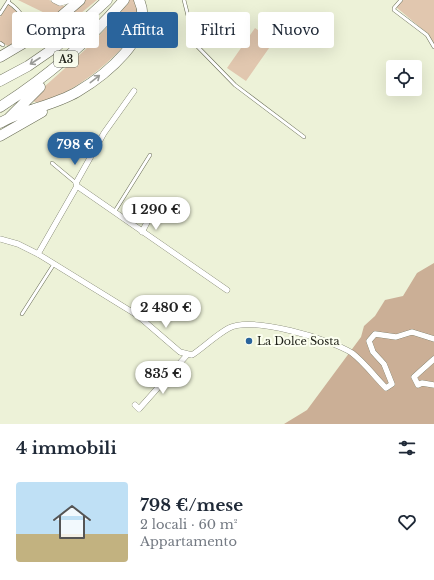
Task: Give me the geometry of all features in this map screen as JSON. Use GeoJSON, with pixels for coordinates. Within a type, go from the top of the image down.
{"type":"FeatureCollection","features":[{"type":"Feature","properties":{"kind":"highway"},"geometry":{"type":"LineString","coordinates":[[0,57],[44,31],[80,0]]}},
{"type":"Feature","properties":{"kind":"highway","name":"A3"},"geometry":{"type":"LineString","coordinates":[[0,81],[28,66],[57,46],[107,0]]}},
{"type":"Feature","properties":{"kind":"highway","name":"A3"},"geometry":{"type":"LineString","coordinates":[[113,12],[124,0]]}},
{"type":"Feature","properties":{"kind":"highway","name":"A3"},"geometry":{"type":"LineString","coordinates":[[0,136],[76,92],[112,64],[136,38],[143,18],[139,0]]}},
{"type":"Feature","properties":{"kind":"highway","name":"A3"},"geometry":{"type":"LineString","coordinates":[[0,107],[37,82],[66,59],[107,18]]}},
{"type":"Feature","properties":{"kind":"highway","name":"A3"},"geometry":{"type":"LineString","coordinates":[[4,120],[87,45],[107,20]]}},
{"type":"Feature","properties":{"kind":"highway","name":"A3"},"geometry":{"type":"LineString","coordinates":[[4,120],[36,109],[76,92]]}},
{"type":"Feature","properties":{"kind":"street"},"geometry":{"type":"LineString","coordinates":[[54,0],[60,3],[70,0]]}},
{"type":"Feature","properties":{"kind":"street"},"geometry":{"type":"LineString","coordinates":[[38,254],[104,133],[134,91]]}},
{"type":"Feature","properties":{"kind":"street"},"geometry":{"type":"LineString","coordinates":[[77,185],[142,232],[227,290]]}},
{"type":"Feature","properties":{"kind":"street"},"geometry":{"type":"LineString","coordinates":[[142,232],[155,207]]}},
{"type":"Feature","properties":{"kind":"street"},"geometry":{"type":"LineString","coordinates":[[0,239],[18,244],[38,254],[137,316],[180,352],[187,355],[192,355],[229,328],[243,325],[277,328],[314,338],[352,353],[386,388],[392,384],[384,364],[373,352],[369,341],[375,334],[396,337],[412,332],[434,339]]}},
{"type":"Feature","properties":{"kind":"street"},"geometry":{"type":"LineString","coordinates":[[134,405],[138,409],[187,355]]}},
{"type":"Feature","properties":{"kind":"street"},"geometry":{"type":"LineString","coordinates":[[434,359],[414,376],[418,385],[422,383],[434,385]]}},
{"type":"Feature","properties":{"kind":"lane"},"geometry":{"type":"LineString","coordinates":[[184,0],[195,44],[235,85],[304,137]]}},
{"type":"Feature","properties":{"kind":"lane"},"geometry":{"type":"LineString","coordinates":[[401,0],[394,10],[427,35],[434,47]]}},
{"type":"Feature","properties":{"kind":"lane"},"geometry":{"type":"LineString","coordinates":[[0,14],[9,1],[23,15],[25,31],[19,41],[3,50],[1,46]]}},
{"type":"Feature","properties":{"kind":"lane"},"geometry":{"type":"LineString","coordinates":[[115,211],[150,155]]}},
{"type":"Feature","properties":{"kind":"lane"},"geometry":{"type":"LineString","coordinates":[[52,163],[77,185]]}},
{"type":"Feature","properties":{"kind":"lane"},"geometry":{"type":"LineString","coordinates":[[22,314],[54,264]]}},
{"type":"Feature","properties":{"kind":"shaded area"},"geometry":{"type":"Polygon","coordinates":[[[18,0],[49,0],[67,7],[62,12],[43,12],[18,0]]]}},
{"type":"Feature","properties":{"kind":"shaded area"},"geometry":{"type":"Polygon","coordinates":[[[85,0],[97,0],[82,12],[72,12],[85,0]]]}},
{"type":"Feature","properties":{"kind":"shaded area"},"geometry":{"type":"Polygon","coordinates":[[[129,0],[135,0],[138,12],[120,12],[129,0]]]}},
{"type":"Feature","properties":{"kind":"shaded area"},"geometry":{"type":"Polygon","coordinates":[[[403,0],[434,0],[434,44],[428,34],[396,7],[403,0]]]}},
{"type":"Feature","properties":{"kind":"shaded area"},"geometry":{"type":"Polygon","coordinates":[[[8,4],[16,12],[12,12],[12,44],[8,46],[0,42],[0,17],[8,4]]]}},
{"type":"Feature","properties":{"kind":"shaded area"},"geometry":{"type":"Polygon","coordinates":[[[107,27],[107,48],[122,48],[108,62],[76,86],[46,101],[35,102],[32,100],[37,93],[87,48],[99,48],[99,36],[107,27]]]}},
{"type":"Feature","properties":{"kind":"shaded area"},"geometry":{"type":"Polygon","coordinates":[[[255,28],[258,30],[258,48],[269,48],[246,81],[227,68],[241,48],[250,48],[250,35],[255,28]]]}},
{"type":"Feature","properties":{"kind":"shaded area"},"geometry":{"type":"Polygon","coordinates":[[[434,263],[434,424],[284,424],[307,410],[361,337],[364,326],[375,316],[385,300],[403,296],[417,273],[434,263]]]}},
{"type":"Feature","properties":{"kind":"place","name":"La Dolce Sosta"},"geometry":{"type":"Point","coordinates":[249,341]}}]}
